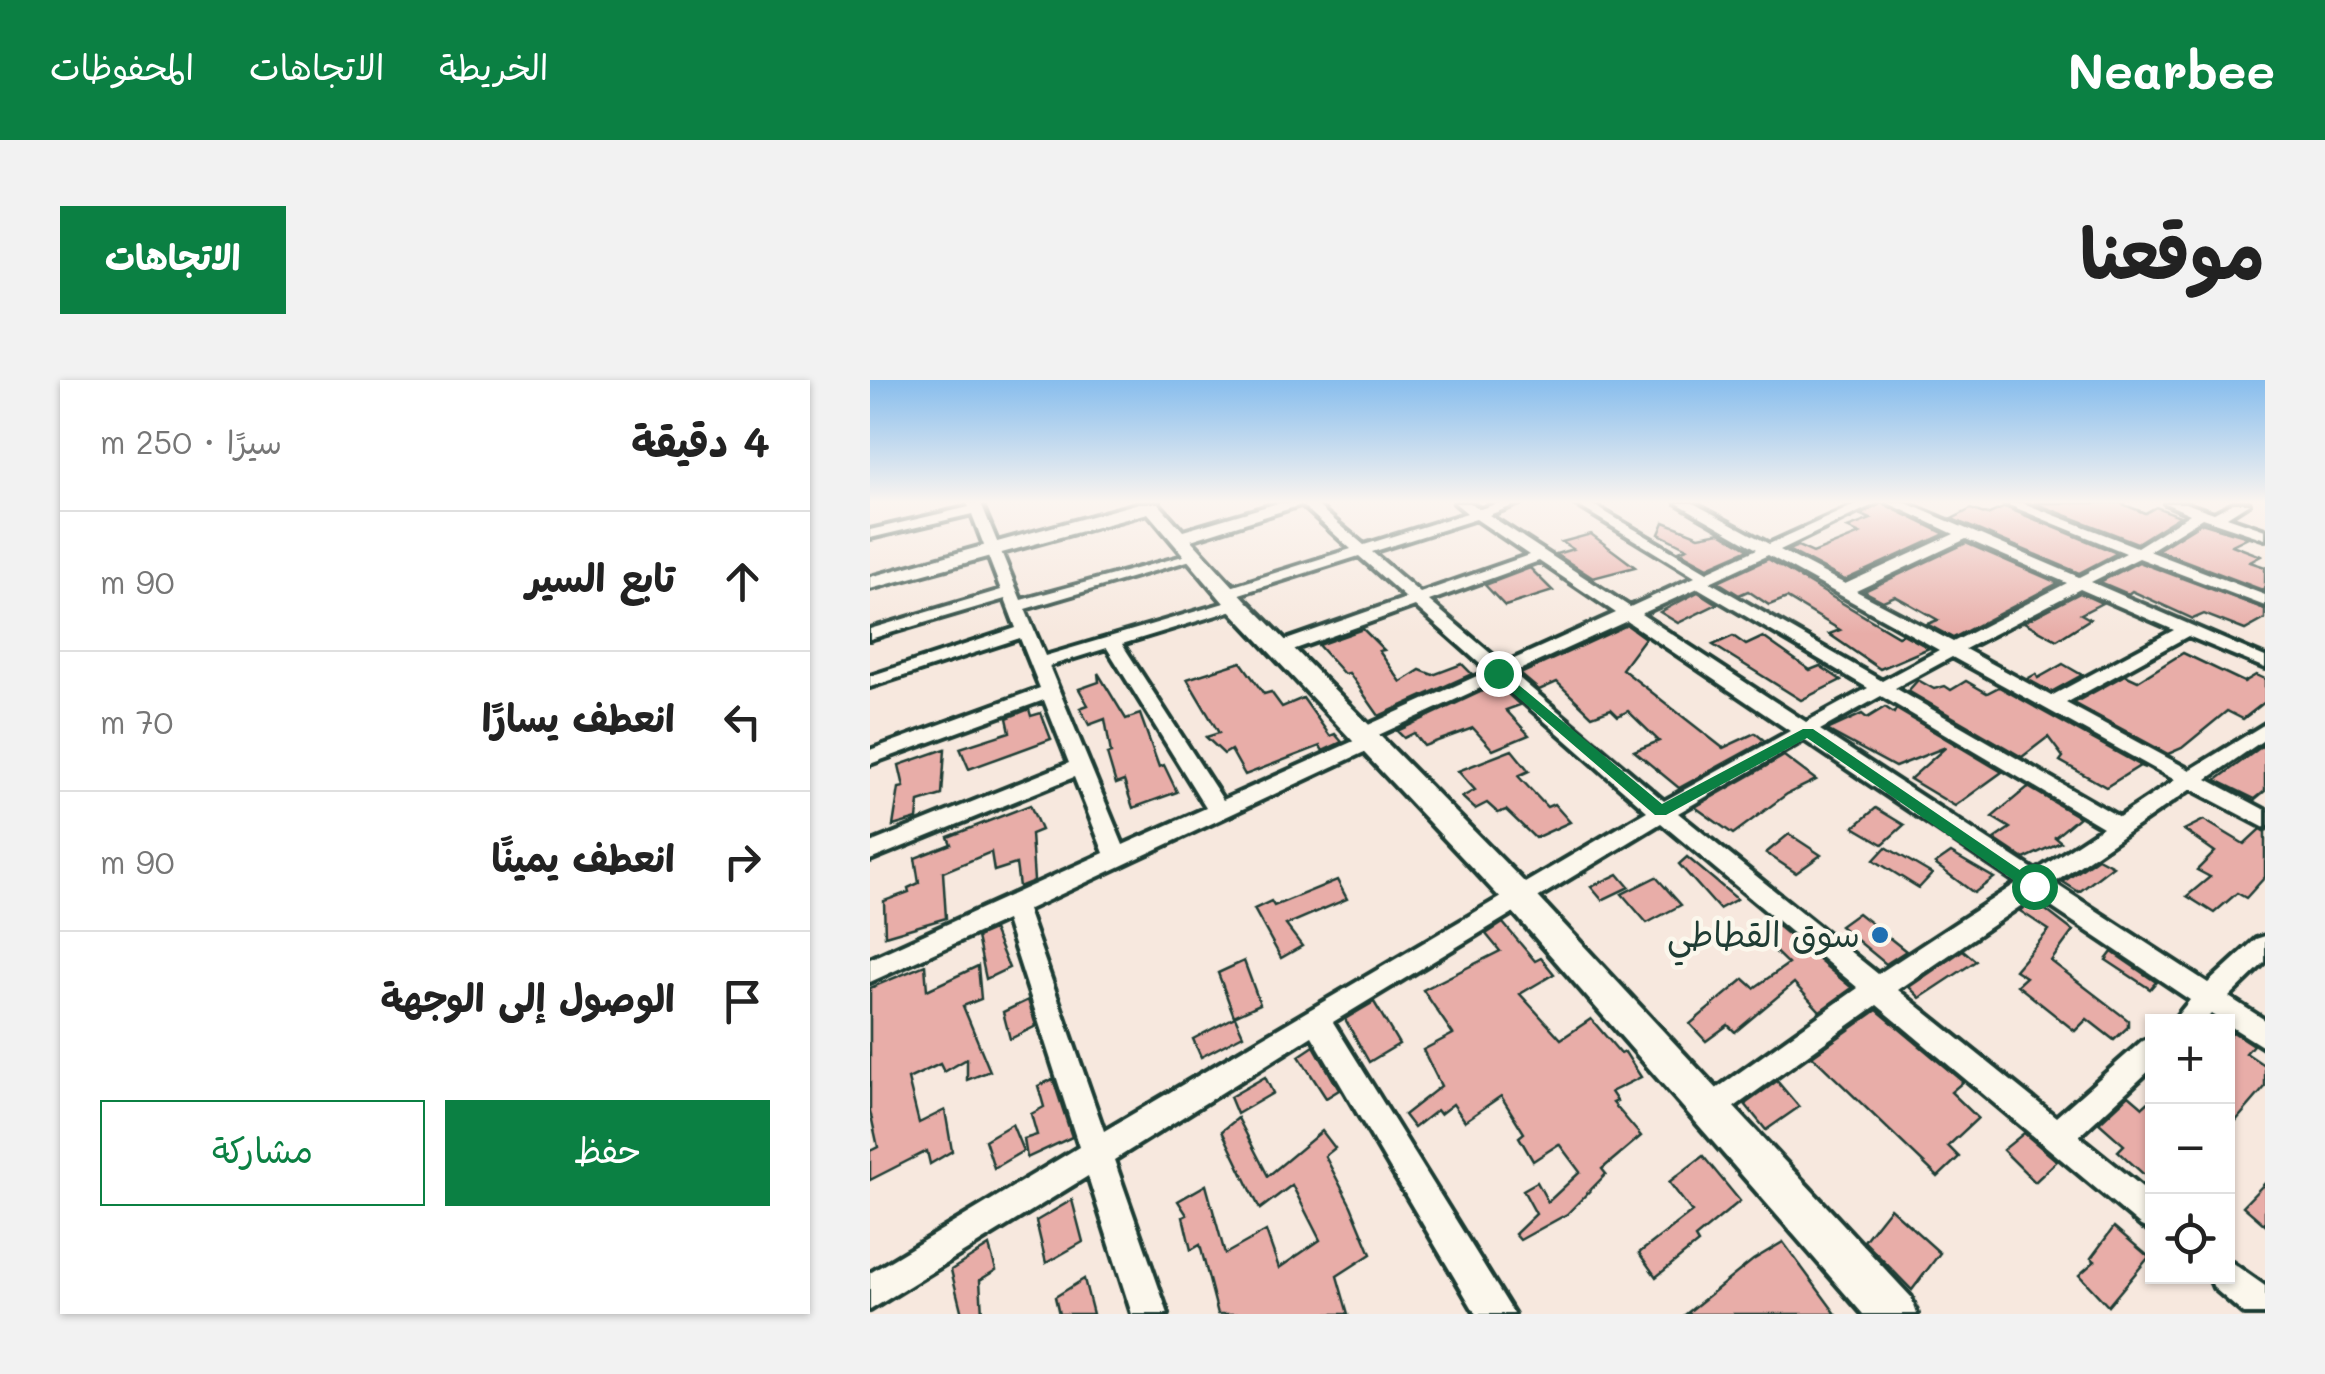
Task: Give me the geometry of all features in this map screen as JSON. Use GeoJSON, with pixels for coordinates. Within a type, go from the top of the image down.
{"type":"FeatureCollection","features":[{"type":"Feature","properties":{"kind":"street"},"geometry":{"type":"LineString","coordinates":[[870,583],[1003,547]]}},
{"type":"Feature","properties":{"kind":"street"},"geometry":{"type":"LineString","coordinates":[[870,634],[1013,599],[1190,547]]}},
{"type":"Feature","properties":{"kind":"street"},"geometry":{"type":"LineString","coordinates":[[1355,547],[1661,811],[2145,1209]]}},
{"type":"Feature","properties":{"kind":"street"},"geometry":{"type":"LineString","coordinates":[[1041,664],[1112,642],[1372,547]]}},
{"type":"Feature","properties":{"kind":"street"},"geometry":{"type":"LineString","coordinates":[[1526,547],[2034,886],[2265,1035]]}},
{"type":"Feature","properties":{"kind":"street"},"geometry":{"type":"LineString","coordinates":[[1650,547],[1884,690],[2120,827]]}},
{"type":"Feature","properties":{"kind":"street"},"geometry":{"type":"LineString","coordinates":[[1762,547],[2265,820]]}},
{"type":"Feature","properties":{"kind":"street"},"geometry":{"type":"LineString","coordinates":[[870,971],[1218,810],[1498,673],[1775,547]]}},
{"type":"Feature","properties":{"kind":"street"},"geometry":{"type":"LineString","coordinates":[[1843,591],[1937,547]]}},
{"type":"Feature","properties":{"kind":"street"},"geometry":{"type":"LineString","coordinates":[[1994,547],[2265,663]]}},
{"type":"Feature","properties":{"kind":"street"},"geometry":{"type":"LineString","coordinates":[[2124,547],[2265,601]]}},
{"type":"Feature","properties":{"kind":"street"},"geometry":{"type":"LineString","coordinates":[[870,1293],[1517,895],[1661,811],[2149,547]]}},
{"type":"Feature","properties":{"kind":"street"},"geometry":{"type":"LineString","coordinates":[[1186,548],[1517,895],[1893,1314]]}},
{"type":"Feature","properties":{"kind":"street"},"geometry":{"type":"LineString","coordinates":[[994,549],[1117,857]]}},
{"type":"Feature","properties":{"kind":"street"},"geometry":{"type":"LineString","coordinates":[[1281,648],[1540,556]]}},
{"type":"Feature","properties":{"kind":"street"},"geometry":{"type":"LineString","coordinates":[[2050,704],[2188,629]]}},
{"type":"Feature","properties":{"kind":"street"},"geometry":{"type":"LineString","coordinates":[[870,682],[1026,630]]}},
{"type":"Feature","properties":{"kind":"street"},"geometry":{"type":"LineString","coordinates":[[1112,642],[1218,810]]}},
{"type":"Feature","properties":{"kind":"street"},"geometry":{"type":"LineString","coordinates":[[870,758],[1050,691]]}},
{"type":"Feature","properties":{"kind":"street"},"geometry":{"type":"LineString","coordinates":[[1712,1109],[1879,988],[2265,730]]}},
{"type":"Feature","properties":{"kind":"street"},"geometry":{"type":"LineString","coordinates":[[870,852],[1078,767]]}},
{"type":"Feature","properties":{"kind":"street"},"geometry":{"type":"LineString","coordinates":[[1013,905],[1150,1314]]}},
{"type":"Feature","properties":{"kind":"street"},"geometry":{"type":"LineString","coordinates":[[2194,1014],[2265,946]]}},
{"type":"Feature","properties":{"kind":"street"},"geometry":{"type":"LineString","coordinates":[[1316,1018],[1496,1314]]}},
{"type":"Feature","properties":{"kind":"street"},"geometry":{"type":"LineString","coordinates":[[2058,1136],[2145,1056]]}},
{"type":"Feature","properties":{"kind":"street"},"geometry":{"type":"LineString","coordinates":[[2235,1284],[2265,1309]]}},
{"type":"Feature","properties":{"kind":"building"},"geometry":{"type":"Polygon","coordinates":[[[1569,547],[1608,547],[1635,567],[1593,578],[1556,554],[1573,549],[1569,547]]]}},
{"type":"Feature","properties":{"kind":"building"},"geometry":{"type":"Polygon","coordinates":[[[1684,547],[1749,549],[1708,567],[1679,551],[1687,548],[1684,547]]]}},
{"type":"Feature","properties":{"kind":"building"},"geometry":{"type":"Polygon","coordinates":[[[1799,547],[1813,553],[1829,547],[1918,547],[1845,580],[1788,550],[1799,547]]]}},
{"type":"Feature","properties":{"kind":"building"},"geometry":{"type":"Polygon","coordinates":[[[1958,547],[1974,547],[2058,583],[1953,638],[1927,624],[1938,620],[1895,596],[1883,601],[1864,591],[1958,547]]]}},
{"type":"Feature","properties":{"kind":"building"},"geometry":{"type":"Polygon","coordinates":[[[2017,547],[2101,547],[2117,553],[2079,573],[2017,547]]]}},
{"type":"Feature","properties":{"kind":"building"},"geometry":{"type":"Polygon","coordinates":[[[2163,547],[2236,547],[2261,556],[2250,562],[2265,567],[2265,591],[2157,550],[2163,547]]]}},
{"type":"Feature","properties":{"kind":"building"},"geometry":{"type":"Polygon","coordinates":[[[1768,559],[1898,636],[1903,634],[1929,648],[1880,669],[1829,634],[1840,630],[1787,598],[1769,605],[1748,591],[1739,595],[1718,582],[1768,559]]]}},
{"type":"Feature","properties":{"kind":"building"},"geometry":{"type":"Polygon","coordinates":[[[2139,562],[2265,609],[2265,619],[2245,630],[2204,614],[2193,619],[2132,591],[2128,594],[2100,582],[2139,562]]]}},
{"type":"Feature","properties":{"kind":"building"},"geometry":{"type":"Polygon","coordinates":[[[1530,568],[1553,591],[1505,606],[1485,585],[1530,568]]]}},
{"type":"Feature","properties":{"kind":"building"},"geometry":{"type":"Polygon","coordinates":[[[1698,592],[1717,604],[1678,623],[1660,612],[1698,592]]]}},
{"type":"Feature","properties":{"kind":"building"},"geometry":{"type":"Polygon","coordinates":[[[2080,593],[2102,603],[2081,614],[2090,619],[2057,640],[2024,622],[2080,593]]]}},
{"type":"Feature","properties":{"kind":"building"},"geometry":{"type":"Polygon","coordinates":[[[1627,625],[1645,638],[1622,669],[1723,748],[1755,733],[1765,741],[1679,788],[1634,751],[1659,741],[1628,711],[1618,716],[1611,709],[1592,716],[1557,682],[1539,690],[1520,674],[1627,625]]]}},
{"type":"Feature","properties":{"kind":"building"},"geometry":{"type":"Polygon","coordinates":[[[1363,629],[1384,650],[1379,651],[1401,682],[1420,670],[1433,675],[1462,664],[1472,674],[1379,716],[1349,673],[1344,674],[1318,645],[1363,629]]]}},
{"type":"Feature","properties":{"kind":"building"},"geometry":{"type":"Polygon","coordinates":[[[1733,636],[1746,645],[1763,637],[1810,670],[1820,666],[1841,680],[1801,700],[1713,645],[1733,636]]]}},
{"type":"Feature","properties":{"kind":"building"},"geometry":{"type":"Polygon","coordinates":[[[2183,653],[2244,682],[2256,675],[2265,679],[2265,702],[2243,719],[2227,711],[2182,748],[2168,754],[2074,703],[2125,675],[2138,681],[2183,653]]]}},
{"type":"Feature","properties":{"kind":"building"},"geometry":{"type":"Polygon","coordinates":[[[1241,662],[1264,694],[1271,692],[1282,707],[1303,698],[1330,736],[1335,734],[1342,742],[1323,751],[1320,746],[1245,775],[1231,750],[1224,754],[1206,737],[1219,733],[1187,679],[1241,662]]]}},
{"type":"Feature","properties":{"kind":"building"},"geometry":{"type":"Polygon","coordinates":[[[2063,664],[2082,675],[2051,692],[2027,679],[2036,674],[2038,678],[2063,664]]]}},
{"type":"Feature","properties":{"kind":"building"},"geometry":{"type":"Polygon","coordinates":[[[1098,673],[1126,719],[1140,714],[1159,767],[1164,765],[1177,792],[1133,808],[1124,781],[1116,784],[1107,754],[1111,753],[1105,719],[1089,725],[1080,708],[1088,705],[1079,689],[1099,682],[1098,673]]]}},
{"type":"Feature","properties":{"kind":"building"},"geometry":{"type":"Polygon","coordinates":[[[1918,680],[1934,689],[1945,686],[1951,690],[1966,681],[1987,693],[1999,687],[2145,768],[2140,766],[2106,787],[2060,761],[2063,757],[2048,737],[2022,757],[1908,691],[1918,680]]]}},
{"type":"Feature","properties":{"kind":"building"},"geometry":{"type":"Polygon","coordinates":[[[1497,684],[1520,705],[1506,710],[1529,735],[1493,750],[1473,728],[1424,746],[1414,733],[1404,738],[1397,731],[1497,684]]]}},
{"type":"Feature","properties":{"kind":"building"},"geometry":{"type":"Polygon","coordinates":[[[1885,707],[1894,713],[1896,709],[2002,772],[1955,806],[1910,779],[1946,747],[1895,767],[1827,730],[1862,714],[1867,718],[1885,707]]]}},
{"type":"Feature","properties":{"kind":"building"},"geometry":{"type":"Polygon","coordinates":[[[1029,709],[1031,716],[1041,713],[1051,739],[969,769],[960,748],[1010,732],[1007,718],[1029,709]]]}},
{"type":"Feature","properties":{"kind":"building"},"geometry":{"type":"Polygon","coordinates":[[[2265,744],[2265,791],[2255,799],[2216,780],[2265,744]]]}},
{"type":"Feature","properties":{"kind":"building"},"geometry":{"type":"Polygon","coordinates":[[[945,749],[942,795],[919,802],[917,819],[893,826],[899,788],[904,787],[899,765],[945,749]]]}},
{"type":"Feature","properties":{"kind":"building"},"geometry":{"type":"Polygon","coordinates":[[[1512,750],[1529,771],[1518,776],[1547,807],[1554,804],[1570,822],[1535,838],[1506,810],[1498,813],[1487,803],[1475,809],[1462,797],[1475,790],[1458,771],[1512,750]]]}},
{"type":"Feature","properties":{"kind":"building"},"geometry":{"type":"Polygon","coordinates":[[[1784,756],[1816,780],[1787,794],[1733,834],[1695,807],[1784,756]]]}},
{"type":"Feature","properties":{"kind":"building"},"geometry":{"type":"Polygon","coordinates":[[[2028,787],[2079,817],[2055,837],[2061,842],[2024,859],[1994,839],[2010,828],[1992,817],[2028,787]]]}},
{"type":"Feature","properties":{"kind":"building"},"geometry":{"type":"Polygon","coordinates":[[[1030,805],[1041,830],[1031,834],[1034,881],[1019,887],[1016,864],[994,871],[991,852],[943,872],[946,918],[885,936],[884,901],[909,892],[908,888],[919,883],[915,858],[951,844],[948,837],[1030,805]]]}},
{"type":"Feature","properties":{"kind":"building"},"geometry":{"type":"Polygon","coordinates":[[[1876,808],[1904,825],[1883,844],[1854,827],[1876,808]]]}},
{"type":"Feature","properties":{"kind":"building"},"geometry":{"type":"Polygon","coordinates":[[[2204,820],[2244,844],[2260,829],[2265,832],[2265,877],[2246,898],[2237,893],[2214,913],[2187,896],[2210,877],[2197,870],[2215,852],[2184,830],[2204,820]]]}},
{"type":"Feature","properties":{"kind":"building"},"geometry":{"type":"Polygon","coordinates":[[[1789,834],[1821,855],[1796,873],[1766,853],[1789,834]]]}},
{"type":"Feature","properties":{"kind":"building"},"geometry":{"type":"Polygon","coordinates":[[[1886,847],[1932,874],[1919,888],[1874,860],[1886,847]]]}},
{"type":"Feature","properties":{"kind":"building"},"geometry":{"type":"Polygon","coordinates":[[[1951,853],[1994,878],[1974,893],[1935,864],[1951,853]]]}},
{"type":"Feature","properties":{"kind":"building"},"geometry":{"type":"Polygon","coordinates":[[[1687,857],[1737,899],[1719,909],[1679,864],[1687,857]]]}},
{"type":"Feature","properties":{"kind":"building"},"geometry":{"type":"Polygon","coordinates":[[[2098,858],[2113,866],[2079,892],[2063,882],[2098,858]]]}},
{"type":"Feature","properties":{"kind":"building"},"geometry":{"type":"Polygon","coordinates":[[[1618,874],[1629,887],[1602,900],[1591,887],[1618,874]]]}},
{"type":"Feature","properties":{"kind":"building"},"geometry":{"type":"Polygon","coordinates":[[[1656,877],[1681,905],[1647,923],[1622,894],[1656,877]]]}},
{"type":"Feature","properties":{"kind":"building"},"geometry":{"type":"Polygon","coordinates":[[[1337,880],[1347,899],[1286,925],[1302,946],[1281,958],[1254,909],[1271,901],[1274,906],[1337,880]]]}},
{"type":"Feature","properties":{"kind":"building"},"geometry":{"type":"Polygon","coordinates":[[[2034,901],[2073,931],[2051,961],[2128,1020],[2128,1027],[2114,1040],[2087,1019],[2075,1031],[2017,985],[2026,977],[2015,970],[2049,930],[2020,911],[2034,901]]]}},
{"type":"Feature","properties":{"kind":"building"},"geometry":{"type":"Polygon","coordinates":[[[1858,913],[1906,951],[1886,964],[1840,926],[1858,913]]]}},
{"type":"Feature","properties":{"kind":"building"},"geometry":{"type":"Polygon","coordinates":[[[1768,918],[1852,988],[1820,1011],[1794,983],[1735,1032],[1728,1025],[1706,1041],[1690,1024],[1744,979],[1754,988],[1788,964],[1763,940],[1772,933],[1761,922],[1768,918]]]}},
{"type":"Feature","properties":{"kind":"building"},"geometry":{"type":"Polygon","coordinates":[[[1503,923],[1535,961],[1541,958],[1554,974],[1520,994],[1561,1039],[1591,1019],[1621,1054],[1625,1052],[1641,1077],[1611,1092],[1617,1101],[1613,1103],[1641,1136],[1602,1169],[1606,1174],[1567,1214],[1520,1240],[1515,1234],[1536,1214],[1523,1190],[1537,1182],[1548,1202],[1580,1172],[1559,1144],[1533,1161],[1519,1137],[1524,1133],[1501,1096],[1465,1121],[1453,1104],[1440,1114],[1437,1110],[1414,1128],[1404,1115],[1441,1086],[1423,1050],[1453,1034],[1423,990],[1500,951],[1486,934],[1503,923]]]}},
{"type":"Feature","properties":{"kind":"building"},"geometry":{"type":"Polygon","coordinates":[[[993,930],[1009,968],[986,979],[977,937],[993,930]]]}},
{"type":"Feature","properties":{"kind":"building"},"geometry":{"type":"Polygon","coordinates":[[[1963,950],[1976,961],[1920,998],[1909,987],[1963,950]]]}},
{"type":"Feature","properties":{"kind":"building"},"geometry":{"type":"Polygon","coordinates":[[[2112,952],[2156,982],[2150,989],[2106,960],[2112,952]]]}},
{"type":"Feature","properties":{"kind":"building"},"geometry":{"type":"Polygon","coordinates":[[[1244,961],[1260,1004],[1234,1016],[1218,973],[1244,961]]]}},
{"type":"Feature","properties":{"kind":"building"},"geometry":{"type":"Polygon","coordinates":[[[925,965],[927,990],[978,966],[981,999],[963,1006],[990,1071],[967,1080],[967,1059],[944,1072],[940,1064],[908,1079],[919,1123],[945,1110],[952,1151],[930,1164],[927,1151],[870,1180],[870,1151],[878,1147],[870,1111],[870,988],[925,965]]]}},
{"type":"Feature","properties":{"kind":"building"},"geometry":{"type":"Polygon","coordinates":[[[1028,1000],[1036,1026],[1010,1039],[1003,1012],[1028,1000]]]}},
{"type":"Feature","properties":{"kind":"building"},"geometry":{"type":"Polygon","coordinates":[[[1374,1002],[1399,1044],[1369,1062],[1345,1019],[1374,1002]]]}},
{"type":"Feature","properties":{"kind":"building"},"geometry":{"type":"Polygon","coordinates":[[[1877,1010],[1963,1082],[1951,1092],[1978,1118],[1948,1146],[1959,1157],[1938,1177],[1812,1056],[1877,1010]]]}},
{"type":"Feature","properties":{"kind":"building"},"geometry":{"type":"Polygon","coordinates":[[[1235,1017],[1243,1035],[1201,1057],[1193,1039],[1235,1017]]]}},
{"type":"Feature","properties":{"kind":"building"},"geometry":{"type":"Polygon","coordinates":[[[2235,1033],[2253,1045],[2246,1053],[2265,1066],[2265,1087],[2235,1122],[2235,1033]]]}},
{"type":"Feature","properties":{"kind":"building"},"geometry":{"type":"Polygon","coordinates":[[[1314,1046],[1339,1090],[1326,1098],[1299,1056],[1314,1046]]]}},
{"type":"Feature","properties":{"kind":"building"},"geometry":{"type":"Polygon","coordinates":[[[1265,1077],[1273,1093],[1237,1114],[1230,1097],[1265,1077]]]}},
{"type":"Feature","properties":{"kind":"building"},"geometry":{"type":"Polygon","coordinates":[[[1053,1079],[1072,1137],[1027,1158],[1024,1139],[1037,1135],[1031,1114],[1044,1107],[1038,1086],[1053,1079]]]}},
{"type":"Feature","properties":{"kind":"building"},"geometry":{"type":"Polygon","coordinates":[[[1777,1081],[1799,1107],[1766,1130],[1745,1104],[1777,1081]]]}},
{"type":"Feature","properties":{"kind":"building"},"geometry":{"type":"Polygon","coordinates":[[[2129,1095],[2145,1105],[2145,1176],[2118,1151],[2124,1145],[2099,1123],[2129,1095]]]}},
{"type":"Feature","properties":{"kind":"building"},"geometry":{"type":"Polygon","coordinates":[[[1238,1118],[1268,1176],[1322,1131],[1335,1148],[1325,1156],[1371,1254],[1337,1276],[1348,1314],[1218,1314],[1200,1245],[1191,1250],[1183,1217],[1187,1215],[1178,1201],[1206,1185],[1225,1254],[1266,1231],[1279,1268],[1320,1240],[1292,1185],[1260,1209],[1222,1131],[1238,1118]]]}},
{"type":"Feature","properties":{"kind":"building"},"geometry":{"type":"Polygon","coordinates":[[[1012,1124],[1023,1151],[994,1168],[985,1140],[1012,1124]]]}},
{"type":"Feature","properties":{"kind":"building"},"geometry":{"type":"Polygon","coordinates":[[[2024,1133],[2057,1161],[2035,1182],[2003,1150],[2024,1133]]]}},
{"type":"Feature","properties":{"kind":"building"},"geometry":{"type":"Polygon","coordinates":[[[1703,1156],[1740,1201],[1656,1277],[1639,1253],[1692,1212],[1669,1182],[1703,1156]]]}},
{"type":"Feature","properties":{"kind":"building"},"geometry":{"type":"Polygon","coordinates":[[[2265,1183],[2265,1225],[2243,1206],[2265,1183]]]}},
{"type":"Feature","properties":{"kind":"building"},"geometry":{"type":"Polygon","coordinates":[[[1072,1200],[1083,1242],[1046,1263],[1036,1221],[1072,1200]]]}},
{"type":"Feature","properties":{"kind":"building"},"geometry":{"type":"Polygon","coordinates":[[[1890,1208],[1940,1253],[1912,1290],[1864,1241],[1890,1208]]]}},
{"type":"Feature","properties":{"kind":"building"},"geometry":{"type":"Polygon","coordinates":[[[2114,1227],[2145,1254],[2145,1262],[2108,1306],[2079,1275],[2095,1261],[2091,1258],[2114,1227]]]}},
{"type":"Feature","properties":{"kind":"building"},"geometry":{"type":"Polygon","coordinates":[[[1783,1242],[1836,1314],[1686,1314],[1753,1260],[1783,1242]]]}},
{"type":"Feature","properties":{"kind":"building"},"geometry":{"type":"Polygon","coordinates":[[[989,1246],[996,1270],[980,1280],[982,1314],[962,1314],[951,1270],[989,1246]]]}},
{"type":"Feature","properties":{"kind":"building"},"geometry":{"type":"Polygon","coordinates":[[[1084,1279],[1093,1314],[1059,1314],[1055,1297],[1084,1279]]]}},
{"type":"Feature","properties":{"kind":"place","name":"سوق القطاطي"},"geometry":{"type":"Point","coordinates":[1880,935]}},
{"type":"Feature","properties":{"kind":"route"},"geometry":{"type":"LineString","coordinates":[[1498,673],[1661,811],[1808,732],[2034,886]]}}]}
